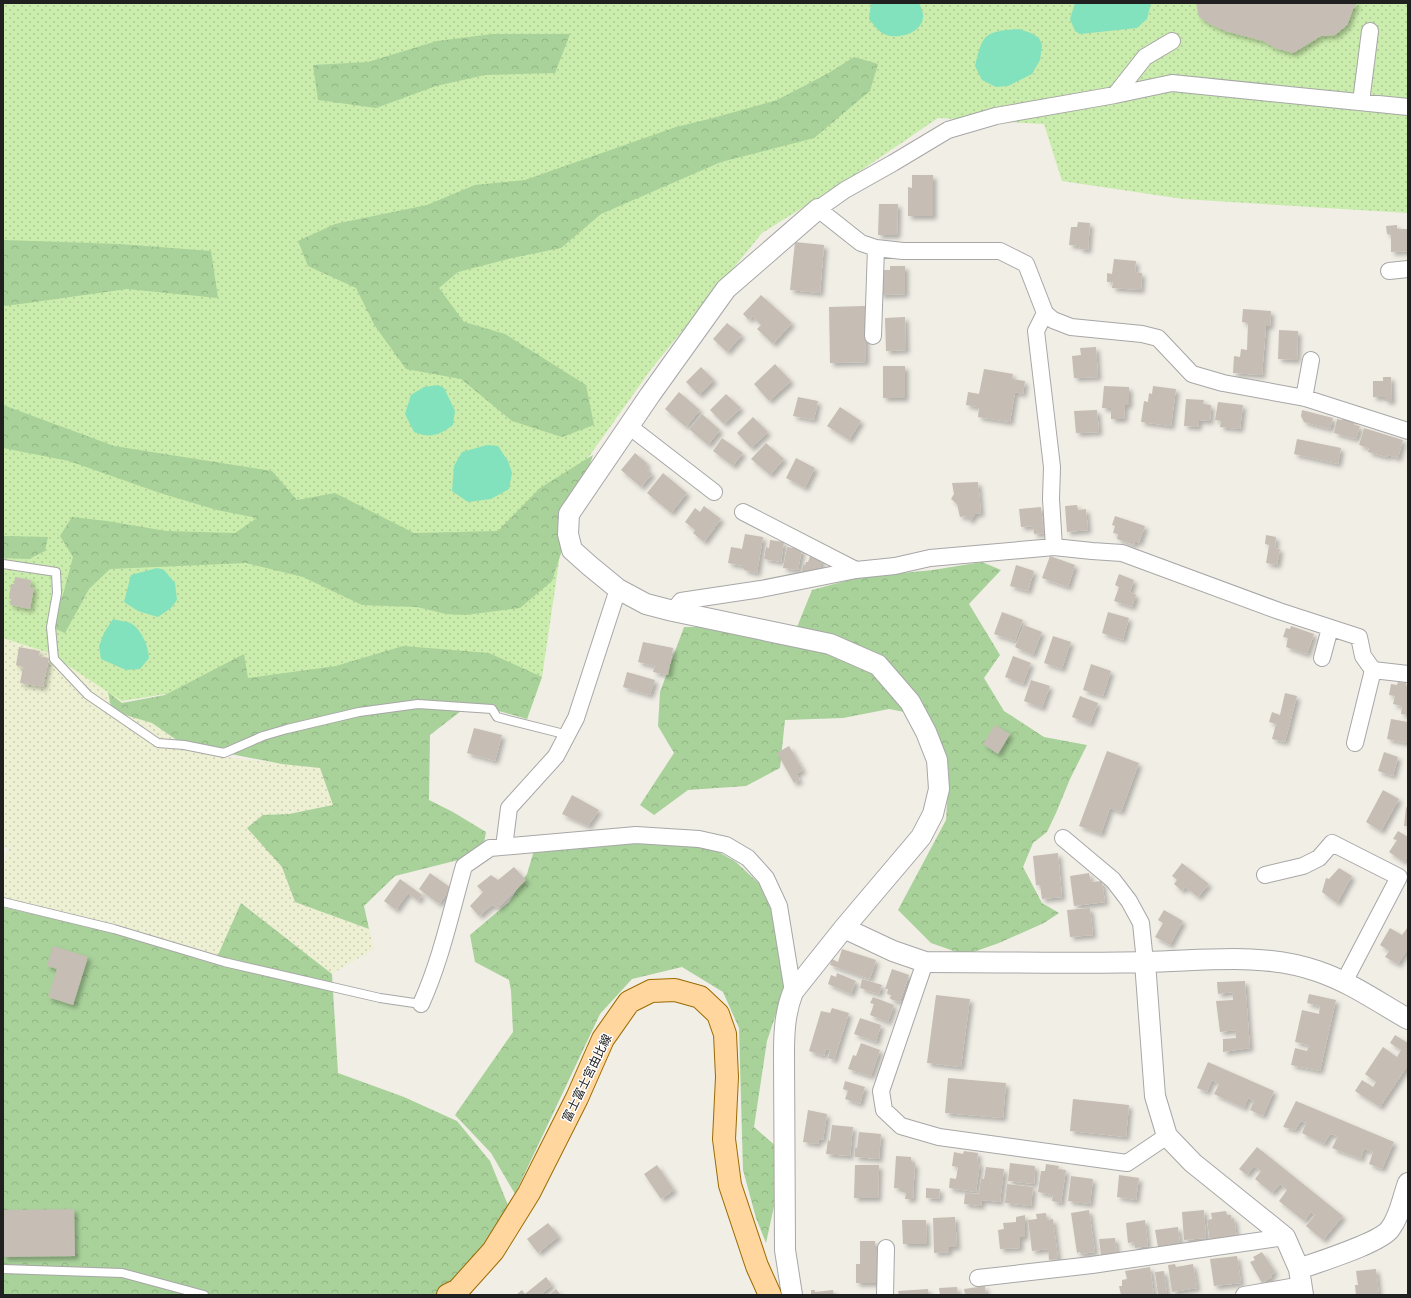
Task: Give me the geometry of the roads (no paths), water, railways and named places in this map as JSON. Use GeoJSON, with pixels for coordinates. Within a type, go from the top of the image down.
{"type":"FeatureCollection","features":[{"type":"Feature","properties":{"kind":"main road","name":"富士富士宮由比線"},"geometry":{"type":"LineString","coordinates":[[448,1295],[458,1290],[493,1251],[529,1193],[577,1098],[604,1039],[629,1002],[651,991],[675,990],[700,997],[718,1014],[725,1034],[727,1077],[724,1139],[730,1185],[757,1266],[770,1295]]}},
{"type":"Feature","properties":{"kind":"street"},"geometry":{"type":"LineString","coordinates":[[1361,102],[1370,31]]}},
{"type":"Feature","properties":{"kind":"street"},"geometry":{"type":"LineString","coordinates":[[1115,95],[1146,57],[1172,41]]}},
{"type":"Feature","properties":{"kind":"street"},"geometry":{"type":"LineString","coordinates":[[792,1295],[785,1250],[784,1054],[785,1022],[788,1004],[793,992],[844,928],[921,837],[933,814],[939,789],[937,760],[926,732],[910,702],[878,665],[830,644],[646,604],[618,589],[572,550],[568,534],[569,514],[650,395],[726,289],[818,209],[845,190],[948,130],[996,116],[1115,95],[1172,83],[1408,107]]}},
{"type":"Feature","properties":{"kind":"street"},"geometry":{"type":"LineString","coordinates":[[818,209],[861,243],[876,248],[903,251],[1000,251],[1026,264],[1045,313],[1053,320],[1071,327],[1142,334],[1158,338],[1192,374],[1223,383],[1304,398],[1408,431]]}},
{"type":"Feature","properties":{"kind":"street"},"geometry":{"type":"LineString","coordinates":[[873,336],[876,248]]}},
{"type":"Feature","properties":{"kind":"street"},"geometry":{"type":"LineString","coordinates":[[1389,271],[1408,269]]}},
{"type":"Feature","properties":{"kind":"street"},"geometry":{"type":"LineString","coordinates":[[1045,313],[1036,332],[1052,467],[1051,499],[1054,546]]}},
{"type":"Feature","properties":{"kind":"street"},"geometry":{"type":"LineString","coordinates":[[1304,398],[1311,360]]}},
{"type":"Feature","properties":{"kind":"street"},"geometry":{"type":"LineString","coordinates":[[630,426],[714,492]]}},
{"type":"Feature","properties":{"kind":"street"},"geometry":{"type":"LineString","coordinates":[[743,512],[856,570]]}},
{"type":"Feature","properties":{"kind":"street"},"geometry":{"type":"LineString","coordinates":[[673,611],[681,601],[761,589],[856,570],[895,566],[930,558],[1054,546],[1122,553],[1279,611],[1359,637],[1363,656],[1373,670],[1408,674]]}},
{"type":"Feature","properties":{"kind":"street"},"geometry":{"type":"LineString","coordinates":[[504,847],[509,808],[556,756],[576,718],[618,589]]}},
{"type":"Feature","properties":{"kind":"street"},"geometry":{"type":"LineString","coordinates":[[1322,658],[1330,628]]}},
{"type":"Feature","properties":{"kind":"street"},"geometry":{"type":"LineString","coordinates":[[1355,742],[1373,670]]}},
{"type":"Feature","properties":{"kind":"street"},"geometry":{"type":"LineString","coordinates":[[421,1004],[428,989],[464,866],[490,848],[636,835],[699,839],[726,845],[748,858],[766,878],[779,906],[793,992]]}},
{"type":"Feature","properties":{"kind":"street"},"geometry":{"type":"LineString","coordinates":[[1063,838],[1113,880],[1129,902],[1141,923],[1155,1096],[1167,1136],[1193,1163],[1285,1238],[1301,1283]]}},
{"type":"Feature","properties":{"kind":"street"},"geometry":{"type":"LineString","coordinates":[[1265,875],[1303,866],[1319,858],[1332,843],[1399,877],[1344,982]]}},
{"type":"Feature","properties":{"kind":"street"},"geometry":{"type":"LineString","coordinates":[[844,928],[893,951],[925,962],[1145,962],[1245,959],[1287,963],[1317,970],[1344,982],[1408,1019]]}},
{"type":"Feature","properties":{"kind":"street"},"geometry":{"type":"LineString","coordinates":[[925,962],[880,1091],[884,1110],[901,1126],[939,1137],[1127,1163],[1167,1136]]}},
{"type":"Feature","properties":{"kind":"street"},"geometry":{"type":"LineString","coordinates":[[1244,1295],[1301,1283],[1376,1240],[1389,1230],[1400,1210],[1408,1183]]}},
{"type":"Feature","properties":{"kind":"street"},"geometry":{"type":"LineString","coordinates":[[978,1278],[1092,1265],[1285,1238]]}},
{"type":"Feature","properties":{"kind":"street"},"geometry":{"type":"LineString","coordinates":[[885,1295],[886,1248]]}},
{"type":"Feature","properties":{"kind":"lane"},"geometry":{"type":"LineString","coordinates":[[3,564],[56,572],[57,593],[51,627],[54,658],[88,695],[158,744],[184,746],[224,753],[263,736],[287,729],[359,712],[418,704],[492,709],[497,717],[568,735]]}},
{"type":"Feature","properties":{"kind":"lane"},"geometry":{"type":"LineString","coordinates":[[3,902],[114,929],[224,962],[380,998],[421,1004]]}},
{"type":"Feature","properties":{"kind":"lane"},"geometry":{"type":"LineString","coordinates":[[3,1269],[122,1273],[204,1295]]}}]}
